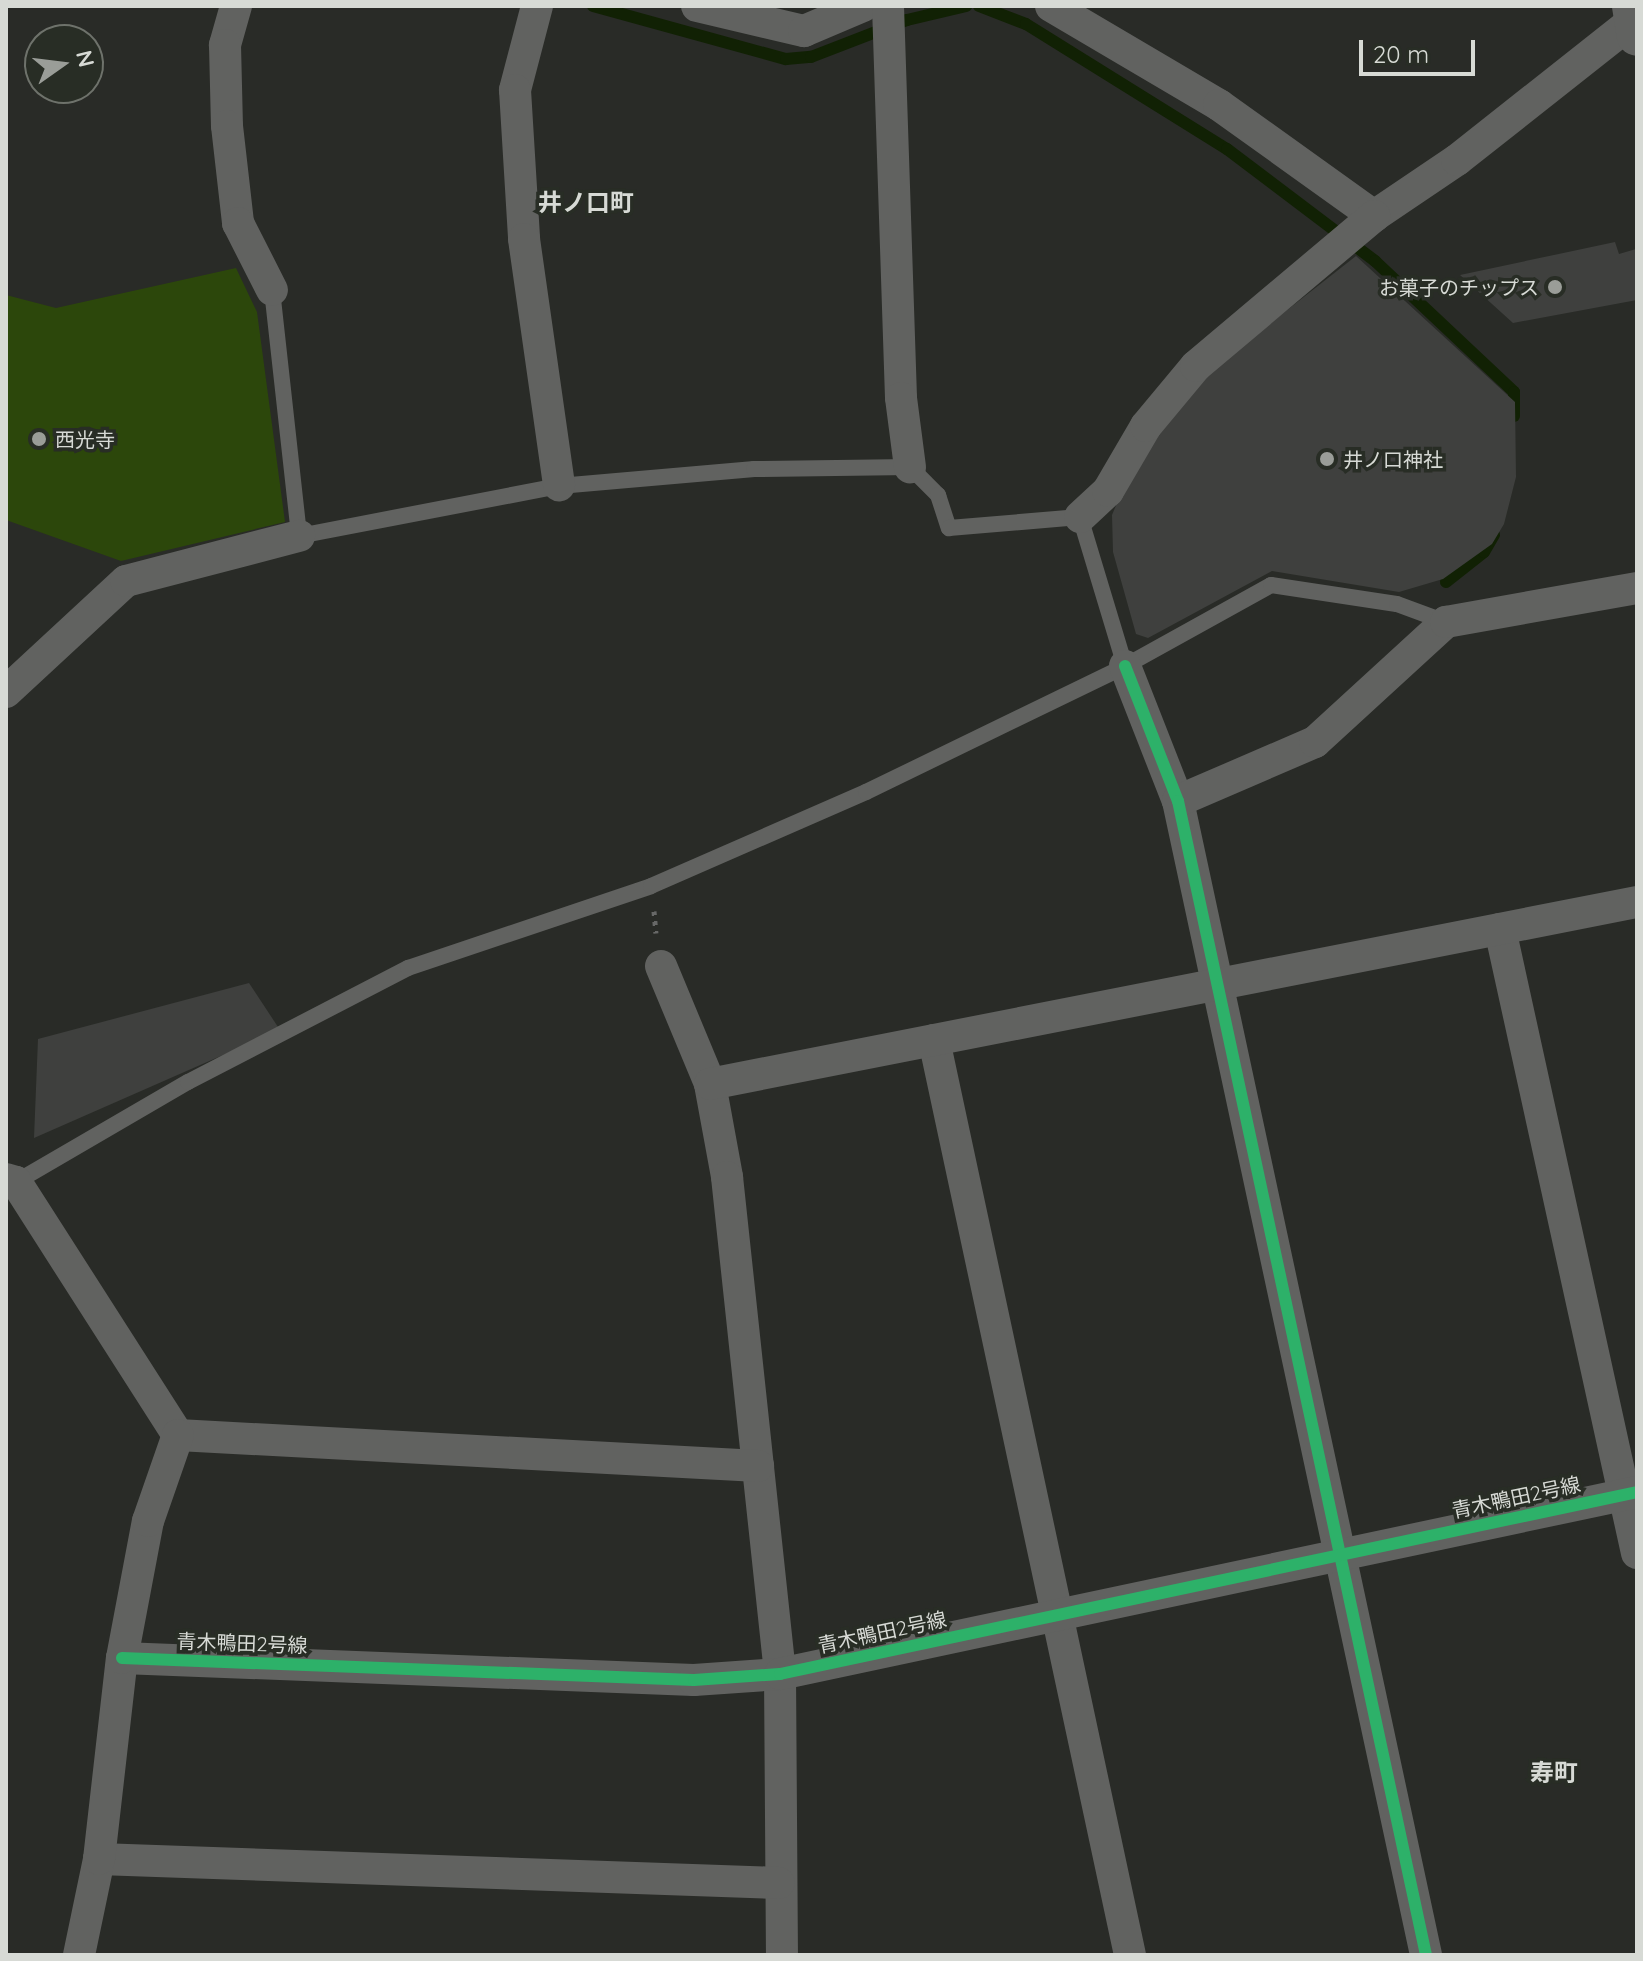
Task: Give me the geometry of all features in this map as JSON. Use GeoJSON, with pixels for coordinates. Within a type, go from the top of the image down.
{"type":"FeatureCollection","features":[{"type":"Feature","properties":{"kind":"street"},"geometry":{"type":"LineString","coordinates":[[236,6],[225,45],[227,126],[238,223],[272,290]]}},
{"type":"Feature","properties":{"kind":"street"},"geometry":{"type":"LineString","coordinates":[[697,6],[804,31],[863,6]]}},
{"type":"Feature","properties":{"kind":"street"},"geometry":{"type":"LineString","coordinates":[[888,6],[901,398],[910,467]]}},
{"type":"Feature","properties":{"kind":"street"},"geometry":{"type":"LineString","coordinates":[[1051,6],[1219,105],[1374,216]]}},
{"type":"Feature","properties":{"kind":"street"},"geometry":{"type":"LineString","coordinates":[[535,12],[516,105],[524,239],[559,486]]}},
{"type":"Feature","properties":{"kind":"street"},"geometry":{"type":"LineString","coordinates":[[1080,517],[1108,491],[1146,426],[1196,366],[1374,216],[1457,160],[1634,21]]}},
{"type":"Feature","properties":{"kind":"street"},"geometry":{"type":"LineString","coordinates":[[6,692],[126,581],[299,536]]}},
{"type":"Feature","properties":{"kind":"street"},"geometry":{"type":"LineString","coordinates":[[1178,801],[1315,742],[1446,622],[1637,588]]}},
{"type":"Feature","properties":{"kind":"street"},"geometry":{"type":"LineString","coordinates":[[1125,666],[1178,801],[1426,1955]]}},
{"type":"Feature","properties":{"kind":"street"},"geometry":{"type":"LineString","coordinates":[[710,1084],[1637,902]]}},
{"type":"Feature","properties":{"kind":"street"},"geometry":{"type":"LineString","coordinates":[[1500,929],[1631,1493],[1637,1553]]}},
{"type":"Feature","properties":{"kind":"street"},"geometry":{"type":"LineString","coordinates":[[661,966],[710,1084],[727,1177],[780,1674],[779,1883],[782,1955]]}},
{"type":"Feature","properties":{"kind":"street"},"geometry":{"type":"LineString","coordinates":[[934,1040],[1130,1955]]}},
{"type":"Feature","properties":{"kind":"street"},"geometry":{"type":"LineString","coordinates":[[11,1180],[178,1435]]}},
{"type":"Feature","properties":{"kind":"street"},"geometry":{"type":"LineString","coordinates":[[178,1435],[758,1466]]}},
{"type":"Feature","properties":{"kind":"street"},"geometry":{"type":"LineString","coordinates":[[79,1955],[99,1859],[122,1658],[148,1521],[178,1435]]}},
{"type":"Feature","properties":{"kind":"street","name":"青木鴨田2号線"},"geometry":{"type":"LineString","coordinates":[[122,1658],[694,1680],[780,1674],[1631,1493]]}},
{"type":"Feature","properties":{"kind":"street"},"geometry":{"type":"LineString","coordinates":[[99,1859],[779,1883]]}},
{"type":"Feature","properties":{"kind":"lane"},"geometry":{"type":"LineString","coordinates":[[272,290],[299,536],[559,486],[754,469],[910,467],[938,495],[949,528],[1080,517],[1125,666]]}},
{"type":"Feature","properties":{"kind":"lane"},"geometry":{"type":"LineString","coordinates":[[11,1180],[188,1082],[408,968],[651,886],[866,792],[1125,666],[1271,585],[1397,604],[1446,622]]}},
{"type":"Feature","properties":{"kind":"path"},"geometry":{"type":"LineString","coordinates":[[651,886],[661,966]]}},
{"type":"Feature","properties":{"kind":"green space"},"geometry":{"type":"Polygon","coordinates":[[[236,268],[257,312],[285,522],[121,561],[6,520],[6,295],[56,308],[236,268]]]}},
{"type":"Feature","properties":{"kind":"building","name":"お菓子のチップス"},"geometry":{"type":"Polygon","coordinates":[[[1615,242],[1619,254],[1636,249],[1637,300],[1513,323],[1460,275],[1615,242]]]}},
{"type":"Feature","properties":{"kind":"building","name":"井ノ口神社"},"geometry":{"type":"Polygon","coordinates":[[[1356,256],[1515,402],[1516,477],[1504,524],[1492,544],[1443,579],[1399,592],[1272,571],[1148,638],[1136,634],[1113,552],[1112,515],[1130,472],[1208,372],[1356,256]]]}},
{"type":"Feature","properties":{"kind":"building"},"geometry":{"type":"Polygon","coordinates":[[[249,983],[280,1030],[34,1138],[38,1039],[249,983]]]}},
{"type":"Feature","properties":{"kind":"waterway"},"geometry":{"type":"LineString","coordinates":[[593,6],[786,59],[811,57],[907,20],[966,6]]}},
{"type":"Feature","properties":{"kind":"waterway"},"geometry":{"type":"LineString","coordinates":[[979,6],[1026,24],[1227,149],[1375,261],[1514,392],[1514,416]]}},
{"type":"Feature","properties":{"kind":"waterway"},"geometry":{"type":"LineString","coordinates":[[1446,582],[1484,552],[1494,535]]}},
{"type":"Feature","properties":{"kind":"cycle path"},"geometry":{"type":"LineString","coordinates":[[1125,666],[1178,801],[1426,1955]]}},
{"type":"Feature","properties":{"kind":"cycle path"},"geometry":{"type":"LineString","coordinates":[[122,1658],[694,1680],[780,1674],[1637,1492]]}},
{"type":"Feature","properties":{"kind":"place","name":"お菓子のチップス"},"geometry":{"type":"Point","coordinates":[1555,287]}},
{"type":"Feature","properties":{"kind":"place","name":"西光寺"},"geometry":{"type":"Point","coordinates":[39,439]}},
{"type":"Feature","properties":{"kind":"place","name":"井ノ口神社"},"geometry":{"type":"Point","coordinates":[1327,459]}},
{"type":"Feature","properties":{"kind":"district","name":"井ノ口町"},"geometry":{"type":"Point","coordinates":[586,203]}},
{"type":"Feature","properties":{"kind":"district","name":"寿町"},"geometry":{"type":"Point","coordinates":[1554,1773]}}]}
